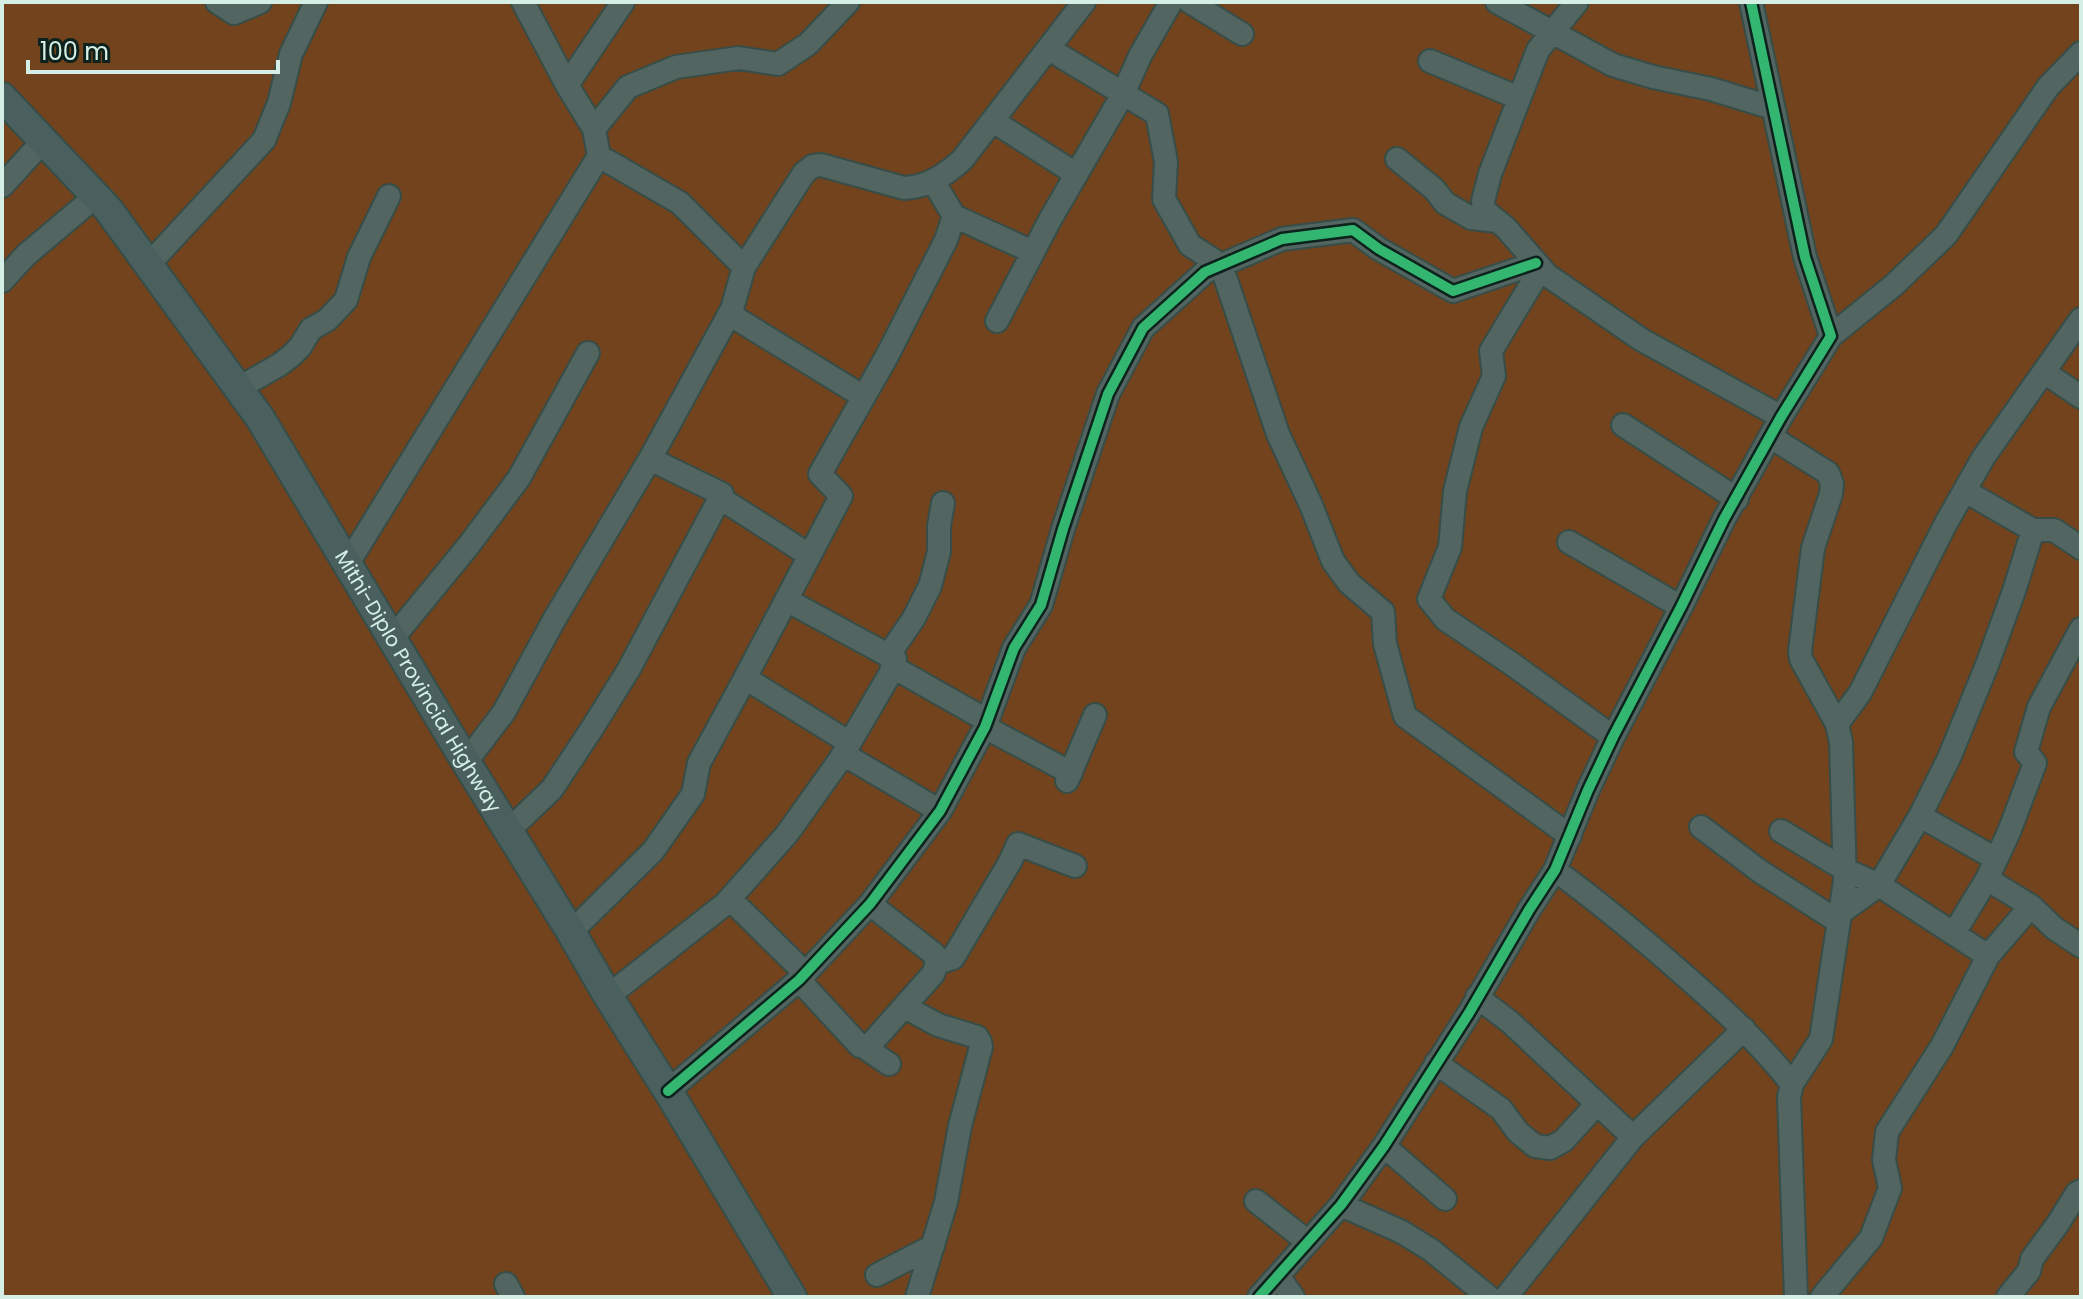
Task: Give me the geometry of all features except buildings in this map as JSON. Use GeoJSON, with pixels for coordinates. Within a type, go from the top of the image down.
{"type":"FeatureCollection","features":[{"type":"Feature","properties":{"kind":"main road","name":"Mithi-Diplo Provincial Highway"},"geometry":{"type":"LineString","coordinates":[[2,97],[108,209],[260,418],[792,1297]]}},
{"type":"Feature","properties":{"kind":"street"},"geometry":{"type":"LineString","coordinates":[[217,2],[234,13],[260,2]]}},
{"type":"Feature","properties":{"kind":"street"},"geometry":{"type":"LineString","coordinates":[[149,264],[264,140],[279,103],[291,54],[316,2]]}},
{"type":"Feature","properties":{"kind":"street"},"geometry":{"type":"LineString","coordinates":[[347,565],[599,156],[594,129],[523,2]]}},
{"type":"Feature","properties":{"kind":"street"},"geometry":{"type":"LineString","coordinates":[[567,85],[623,2]]}},
{"type":"Feature","properties":{"kind":"street"},"geometry":{"type":"LineString","coordinates":[[594,129],[628,87],[676,67],[739,58],[778,64],[808,44],[848,2]]}},
{"type":"Feature","properties":{"kind":"street"},"geometry":{"type":"LineString","coordinates":[[466,762],[504,712],[554,620],[650,459],[729,314],[744,267],[804,173],[813,166],[821,165],[904,188],[918,187],[944,176],[962,160],[1084,2]]}},
{"type":"Feature","properties":{"kind":"street"},"geometry":{"type":"LineString","coordinates":[[997,321],[1171,2]]}},
{"type":"Feature","properties":{"kind":"street"},"geometry":{"type":"LineString","coordinates":[[1190,2],[1242,34]]}},
{"type":"Feature","properties":{"kind":"street"},"geometry":{"type":"LineString","coordinates":[[1497,2],[1613,65],[1773,108]]}},
{"type":"Feature","properties":{"kind":"street"},"geometry":{"type":"LineString","coordinates":[[1577,2],[1538,50],[1490,174],[1483,201],[1484,210],[1506,228],[1547,275],[1776,427],[1828,473],[1832,484],[1813,548],[1800,651],[1801,659],[1837,724],[1841,742],[1845,881],[1821,1039],[1792,1084],[1789,1097],[1796,1297]]}},
{"type":"Feature","properties":{"kind":"street"},"geometry":{"type":"LineString","coordinates":[[1751,2],[1805,257],[1831,336]]}},
{"type":"Feature","properties":{"kind":"street"},"geometry":{"type":"LineString","coordinates":[[1049,49],[1157,114],[1166,162],[1164,199],[1190,245],[1221,265],[1278,434],[1333,561],[1349,583],[1383,612],[1385,644],[1405,716],[1570,836]]}},
{"type":"Feature","properties":{"kind":"street"},"geometry":{"type":"LineString","coordinates":[[1259,1297],[1341,1205],[1384,1146],[1555,870],[1613,737],[1724,519],[1831,336],[1894,285],[1946,235],[2048,87],[2081,53]]}},
{"type":"Feature","properties":{"kind":"street"},"geometry":{"type":"LineString","coordinates":[[1430,61],[1519,98]]}},
{"type":"Feature","properties":{"kind":"street"},"geometry":{"type":"LineString","coordinates":[[993,121],[1076,174]]}},
{"type":"Feature","properties":{"kind":"street"},"geometry":{"type":"LineString","coordinates":[[2,186],[44,140]]}},
{"type":"Feature","properties":{"kind":"street"},"geometry":{"type":"LineString","coordinates":[[599,156],[680,203],[744,267]]}},
{"type":"Feature","properties":{"kind":"street"},"geometry":{"type":"LineString","coordinates":[[1397,159],[1434,189],[1445,203],[1471,218],[1497,221]]}},
{"type":"Feature","properties":{"kind":"street"},"geometry":{"type":"LineString","coordinates":[[933,181],[954,216],[1033,252]]}},
{"type":"Feature","properties":{"kind":"street"},"geometry":{"type":"LineString","coordinates":[[2,281],[26,255],[96,196]]}},
{"type":"Feature","properties":{"kind":"street"},"geometry":{"type":"LineString","coordinates":[[239,388],[291,356],[311,329],[327,320],[346,300],[359,257],[389,196]]}},
{"type":"Feature","properties":{"kind":"street"},"geometry":{"type":"LineString","coordinates":[[571,932],[653,851],[693,794],[699,763],[841,496],[820,474],[887,356],[946,240],[954,216]]}},
{"type":"Feature","properties":{"kind":"street"},"geometry":{"type":"LineString","coordinates":[[668,1091],[802,976],[870,904],[940,811],[986,724],[1014,648],[1041,605],[1075,489],[1108,394],[1143,328],[1205,272],[1282,239],[1353,230],[1379,249],[1453,291],[1538,265]]}},
{"type":"Feature","properties":{"kind":"street"},"geometry":{"type":"LineString","coordinates":[[1538,265],[1491,351],[1494,376],[1471,427],[1455,491],[1450,547],[1429,599],[1445,619],[1613,737]]}},
{"type":"Feature","properties":{"kind":"street"},"geometry":{"type":"LineString","coordinates":[[729,314],[864,397]]}},
{"type":"Feature","properties":{"kind":"street"},"geometry":{"type":"LineString","coordinates":[[1837,724],[1860,693],[1945,525],[1983,458],[2081,319]]}},
{"type":"Feature","properties":{"kind":"street"},"geometry":{"type":"LineString","coordinates":[[392,639],[519,478],[588,353]]}},
{"type":"Feature","properties":{"kind":"street"},"geometry":{"type":"LineString","coordinates":[[2044,372],[2081,397]]}},
{"type":"Feature","properties":{"kind":"street"},"geometry":{"type":"LineString","coordinates":[[1623,425],[1737,499]]}},
{"type":"Feature","properties":{"kind":"street"},"geometry":{"type":"LineString","coordinates":[[509,830],[552,789],[591,730],[629,669],[722,494],[650,459]]}},
{"type":"Feature","properties":{"kind":"street"},"geometry":{"type":"LineString","coordinates":[[1965,491],[2033,530],[2054,530],[2081,548]]}},
{"type":"Feature","properties":{"kind":"street"},"geometry":{"type":"LineString","coordinates":[[720,498],[809,555]]}},
{"type":"Feature","properties":{"kind":"street"},"geometry":{"type":"LineString","coordinates":[[608,996],[730,899],[787,834],[847,749],[930,586],[939,552],[943,503]]}},
{"type":"Feature","properties":{"kind":"street"},"geometry":{"type":"LineString","coordinates":[[1839,918],[1879,885],[1920,816],[1949,758],[1987,665],[2033,530]]}},
{"type":"Feature","properties":{"kind":"street"},"geometry":{"type":"LineString","coordinates":[[1569,542],[1681,607]]}},
{"type":"Feature","properties":{"kind":"street"},"geometry":{"type":"LineString","coordinates":[[787,598],[1069,777],[1095,715]]}},
{"type":"Feature","properties":{"kind":"street"},"geometry":{"type":"LineString","coordinates":[[1954,933],[1992,869],[2035,763],[2026,752],[2039,707],[2081,629]]}},
{"type":"Feature","properties":{"kind":"street"},"geometry":{"type":"LineString","coordinates":[[745,678],[940,811]]}},
{"type":"Feature","properties":{"kind":"street"},"geometry":{"type":"LineString","coordinates":[[1920,816],[1992,869],[2054,928],[2081,946]]}},
{"type":"Feature","properties":{"kind":"street"},"geometry":{"type":"LineString","coordinates":[[1701,827],[1761,872],[1839,918]]}},
{"type":"Feature","properties":{"kind":"street"},"geometry":{"type":"LineString","coordinates":[[1781,831],[1844,869],[1879,885],[1988,956]]}},
{"type":"Feature","properties":{"kind":"street"},"geometry":{"type":"LineString","coordinates":[[937,963],[953,958],[1018,844],[1075,866]]}},
{"type":"Feature","properties":{"kind":"street"},"geometry":{"type":"LineString","coordinates":[[1555,870],[1617,916],[1744,1029],[1792,1084]]}},
{"type":"Feature","properties":{"kind":"street"},"geometry":{"type":"LineString","coordinates":[[730,899],[802,976],[860,1046],[889,1064]]}},
{"type":"Feature","properties":{"kind":"street"},"geometry":{"type":"LineString","coordinates":[[864,1047],[869,1046],[905,1007],[933,974],[937,963],[934,954],[870,904]]}},
{"type":"Feature","properties":{"kind":"street"},"geometry":{"type":"LineString","coordinates":[[1822,1297],[1871,1238],[1890,1188],[1884,1160],[1887,1132],[1942,1046],[1988,956],[2031,906]]}},
{"type":"Feature","properties":{"kind":"street"},"geometry":{"type":"LineString","coordinates":[[1477,997],[1510,1022],[1633,1137]]}},
{"type":"Feature","properties":{"kind":"street"},"geometry":{"type":"LineString","coordinates":[[905,1007],[938,1025],[977,1037],[981,1047],[960,1126],[946,1202],[917,1297]]}},
{"type":"Feature","properties":{"kind":"street"},"geometry":{"type":"LineString","coordinates":[[1506,1297],[1633,1137],[1744,1029]]}},
{"type":"Feature","properties":{"kind":"street"},"geometry":{"type":"LineString","coordinates":[[1436,1063],[1501,1109],[1518,1132],[1535,1146],[1550,1148],[1563,1141],[1596,1105]]}},
{"type":"Feature","properties":{"kind":"street"},"geometry":{"type":"LineString","coordinates":[[1384,1146],[1445,1199]]}},
{"type":"Feature","properties":{"kind":"street"},"geometry":{"type":"LineString","coordinates":[[2008,1297],[2029,1271],[2032,1259],[2081,1191]]}},
{"type":"Feature","properties":{"kind":"street"},"geometry":{"type":"LineString","coordinates":[[1256,1201],[1308,1242]]}},
{"type":"Feature","properties":{"kind":"street"},"geometry":{"type":"LineString","coordinates":[[1341,1205],[1402,1232],[1431,1250],[1489,1297]]}},
{"type":"Feature","properties":{"kind":"street"},"geometry":{"type":"LineString","coordinates":[[877,1275],[933,1246]]}},
{"type":"Feature","properties":{"kind":"street"},"geometry":{"type":"LineString","coordinates":[[1278,1276],[1293,1297]]}},
{"type":"Feature","properties":{"kind":"shaded area"},"geometry":{"type":"Polygon","coordinates":[[[2,2],[2081,2],[2081,1297],[2,1297],[2,2]]]}},
{"type":"Feature","properties":{"kind":"cycle path"},"geometry":{"type":"LineString","coordinates":[[1259,1297],[1341,1205],[1384,1146],[1555,870],[1613,737],[1724,519],[1831,336],[1805,257],[1751,2]]}},
{"type":"Feature","properties":{"kind":"cycle path"},"geometry":{"type":"LineString","coordinates":[[668,1091],[799,980],[870,904],[940,811],[985,727],[1014,648],[1041,605],[1108,394],[1143,328],[1205,272],[1282,239],[1353,230],[1379,249],[1453,291],[1536,263]]}}]}
